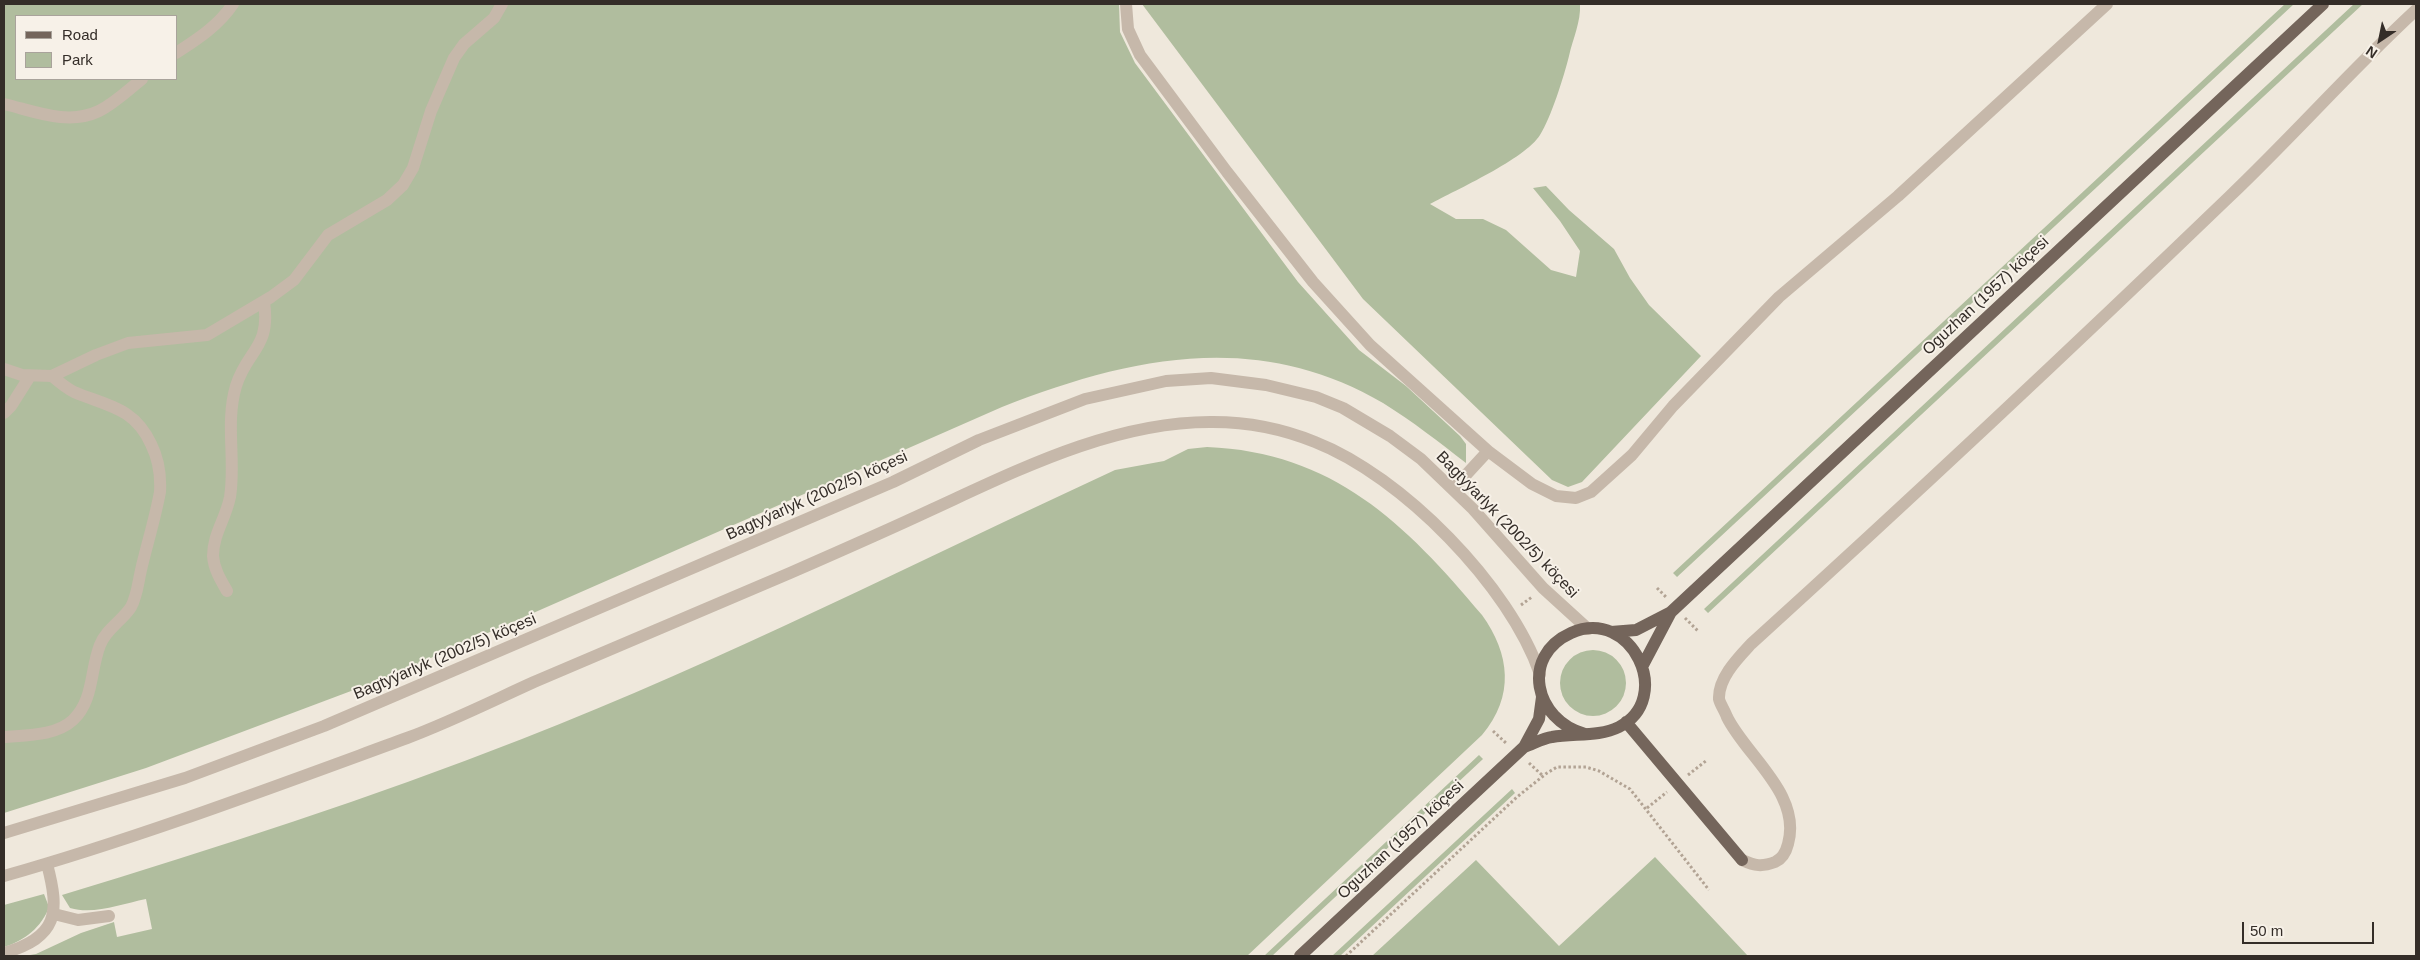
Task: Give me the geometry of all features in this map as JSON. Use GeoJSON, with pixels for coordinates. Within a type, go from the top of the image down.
{"type":"FeatureCollection","features":[{"type":"Feature","properties":{"kind":"main road","name":"Oguzhan (1957) köçesi"},"geometry":{"type":"LineString","coordinates":[[1300,956],[1524,747],[1538,719],[1542,697],[1540,674],[1543,662],[1556,643],[1566,636],[1588,629],[1611,632],[1636,630],[1671,612],[2323,4]]}},
{"type":"Feature","properties":{"kind":"main road","name":"Oguzhan (1957) köçesi"},"geometry":{"type":"LineString","coordinates":[[1643,666],[1671,612]]}},
{"type":"Feature","properties":{"kind":"main road","name":"Oguzhan (1957) köçesi"},"geometry":{"type":"LineString","coordinates":[[1524,747],[1550,737],[1597,734],[1619,727],[1636,711],[1642,700],[1645,677],[1643,666],[1631,645],[1611,632]]}},
{"type":"Feature","properties":{"kind":"main road","name":"Oguzhan (1957) köçesi"},"geometry":{"type":"LineString","coordinates":[[1542,697],[1550,712],[1563,725],[1585,734]]}},
{"type":"Feature","properties":{"kind":"main road"},"geometry":{"type":"LineString","coordinates":[[1626,722],[1742,860]]}},
{"type":"Feature","properties":{"kind":"street"},"geometry":{"type":"LineString","coordinates":[[178,52],[208,32],[234,4]]}},
{"type":"Feature","properties":{"kind":"street"},"geometry":{"type":"LineString","coordinates":[[4,369],[30,376],[52,376],[96,355],[128,343],[207,335],[264,302],[294,280],[328,235],[381,204],[403,185],[413,168],[428,118],[454,58],[464,44],[494,18],[502,4]]}},
{"type":"Feature","properties":{"kind":"street"},"geometry":{"type":"LineString","coordinates":[[1126,4],[1128,29],[1140,55],[1227,172],[1313,282],[1370,345],[1488,451],[1532,484],[1556,496],[1576,498],[1591,492],[1632,455],[1673,406],[1779,296],[1898,196],[2107,4]]}},
{"type":"Feature","properties":{"kind":"street"},"geometry":{"type":"LineString","coordinates":[[1742,860],[1755,866],[1765,866],[1779,860],[1786,851],[1789,839],[1788,813],[1776,787],[1732,726],[1719,700],[1722,686],[1733,663],[1751,644],[1884,523],[2232,194],[2374,48],[2416,10]]}},
{"type":"Feature","properties":{"kind":"street"},"geometry":{"type":"LineString","coordinates":[[4,104],[52,116],[88,115],[108,106],[141,80]]}},
{"type":"Feature","properties":{"kind":"street"},"geometry":{"type":"LineString","coordinates":[[227,591],[214,566],[214,540],[230,497],[231,419],[234,395],[241,373],[263,337],[266,320],[264,302]]}},
{"type":"Feature","properties":{"kind":"street"},"geometry":{"type":"LineString","coordinates":[[4,413],[11,406],[30,376]]}},
{"type":"Feature","properties":{"kind":"street"},"geometry":{"type":"LineString","coordinates":[[4,737],[46,732],[59,728],[72,720],[82,708],[89,691],[100,645],[107,632],[130,608],[137,592],[160,492],[161,479],[156,453],[144,428],[116,407],[70,390],[52,376]]}},
{"type":"Feature","properties":{"kind":"street","name":"Bagtyýarlyk (2002/5) köçesi"},"geometry":{"type":"LineString","coordinates":[[4,833],[185,778],[334,722],[893,482],[978,440],[1065,405],[1099,395],[1166,380],[1211,378],[1266,385],[1316,397],[1343,408],[1390,436],[1421,459],[1453,489],[1543,588],[1588,629]]}},
{"type":"Feature","properties":{"kind":"street"},"geometry":{"type":"LineString","coordinates":[[4,876],[124,840],[215,809],[408,737],[796,570],[1016,471],[1103,440],[1154,426],[1186,422],[1232,422],[1279,431],[1324,446],[1362,466],[1397,491],[1445,534],[1488,583],[1511,614],[1532,652],[1540,674]]}},
{"type":"Feature","properties":{"kind":"street"},"geometry":{"type":"LineString","coordinates":[[1453,489],[1488,451]]}},
{"type":"Feature","properties":{"kind":"street"},"geometry":{"type":"LineString","coordinates":[[4,953],[38,938],[49,926],[54,914],[53,886],[46,864]]}},
{"type":"Feature","properties":{"kind":"street"},"geometry":{"type":"LineString","coordinates":[[54,914],[78,920],[109,916]]}},
{"type":"Feature","properties":{"kind":"path"},"geometry":{"type":"LineString","coordinates":[[1511,614],[1543,588]]}},
{"type":"Feature","properties":{"kind":"path"},"geometry":{"type":"LineString","coordinates":[[1346,956],[1517,797],[1557,767],[1586,767],[1599,771],[1630,789],[1709,890]]}},
{"type":"Feature","properties":{"kind":"green space"},"geometry":{"type":"Polygon","coordinates":[[[4,4],[1119,4],[1120,32],[1135,63],[1298,282],[1359,350],[1406,386],[1460,436],[1466,444],[1466,463],[1415,424],[1383,403],[1336,380],[1288,365],[1241,359],[1193,358],[1145,364],[1097,375],[1050,389],[1002,407],[383,679],[146,768],[4,813],[4,4]]]}},
{"type":"Feature","properties":{"kind":"green space"},"geometry":{"type":"Polygon","coordinates":[[[1142,4],[1580,4],[1578,24],[1564,74],[1553,108],[1540,135],[1520,154],[1505,164],[1430,204],[1456,219],[1483,219],[1506,230],[1551,270],[1576,277],[1580,251],[1560,221],[1533,188],[1546,186],[1569,210],[1614,249],[1630,278],[1649,305],[1701,356],[1582,482],[1568,487],[1552,480],[1363,299],[1142,4]]]}},
{"type":"Feature","properties":{"kind":"green space"},"geometry":{"type":"Polygon","coordinates":[[[2285,4],[2294,4],[1677,577],[1673,573],[2285,4]]]}},
{"type":"Feature","properties":{"kind":"green space"},"geometry":{"type":"Polygon","coordinates":[[[2354,4],[2363,4],[1708,613],[1704,609],[2354,4]]]}},
{"type":"Feature","properties":{"kind":"green space"},"geometry":{"type":"Polygon","coordinates":[[[1207,447],[1252,452],[1292,462],[1329,478],[1363,498],[1424,551],[1482,615],[1498,645],[1505,675],[1500,705],[1493,720],[1482,735],[1247,956],[24,956],[36,954],[81,933],[114,922],[117,937],[152,929],[146,899],[98,910],[79,910],[70,908],[62,895],[294,821],[408,782],[522,739],[746,643],[1115,470],[1164,461],[1188,449],[1207,447]]]}},
{"type":"Feature","properties":{"kind":"green space"},"geometry":{"type":"Polygon","coordinates":[[[1587,650],[1599,650],[1611,655],[1621,665],[1626,677],[1624,696],[1611,711],[1599,716],[1587,716],[1575,711],[1565,701],[1560,689],[1560,677],[1565,665],[1575,655],[1587,650]]]}},
{"type":"Feature","properties":{"kind":"green space"},"geometry":{"type":"Polygon","coordinates":[[[1479,755],[1483,759],[1272,956],[1264,956],[1479,755]]]}},
{"type":"Feature","properties":{"kind":"green space"},"geometry":{"type":"Polygon","coordinates":[[[1512,789],[1515,793],[1340,956],[1332,956],[1512,789]]]}},
{"type":"Feature","properties":{"kind":"green space"},"geometry":{"type":"Polygon","coordinates":[[[1655,857],[1748,956],[1372,956],[1476,860],[1559,946],[1655,857]]]}},
{"type":"Feature","properties":{"kind":"green space"},"geometry":{"type":"Polygon","coordinates":[[[44,894],[49,907],[42,921],[25,937],[4,947],[4,905],[44,894]]]}}]}
